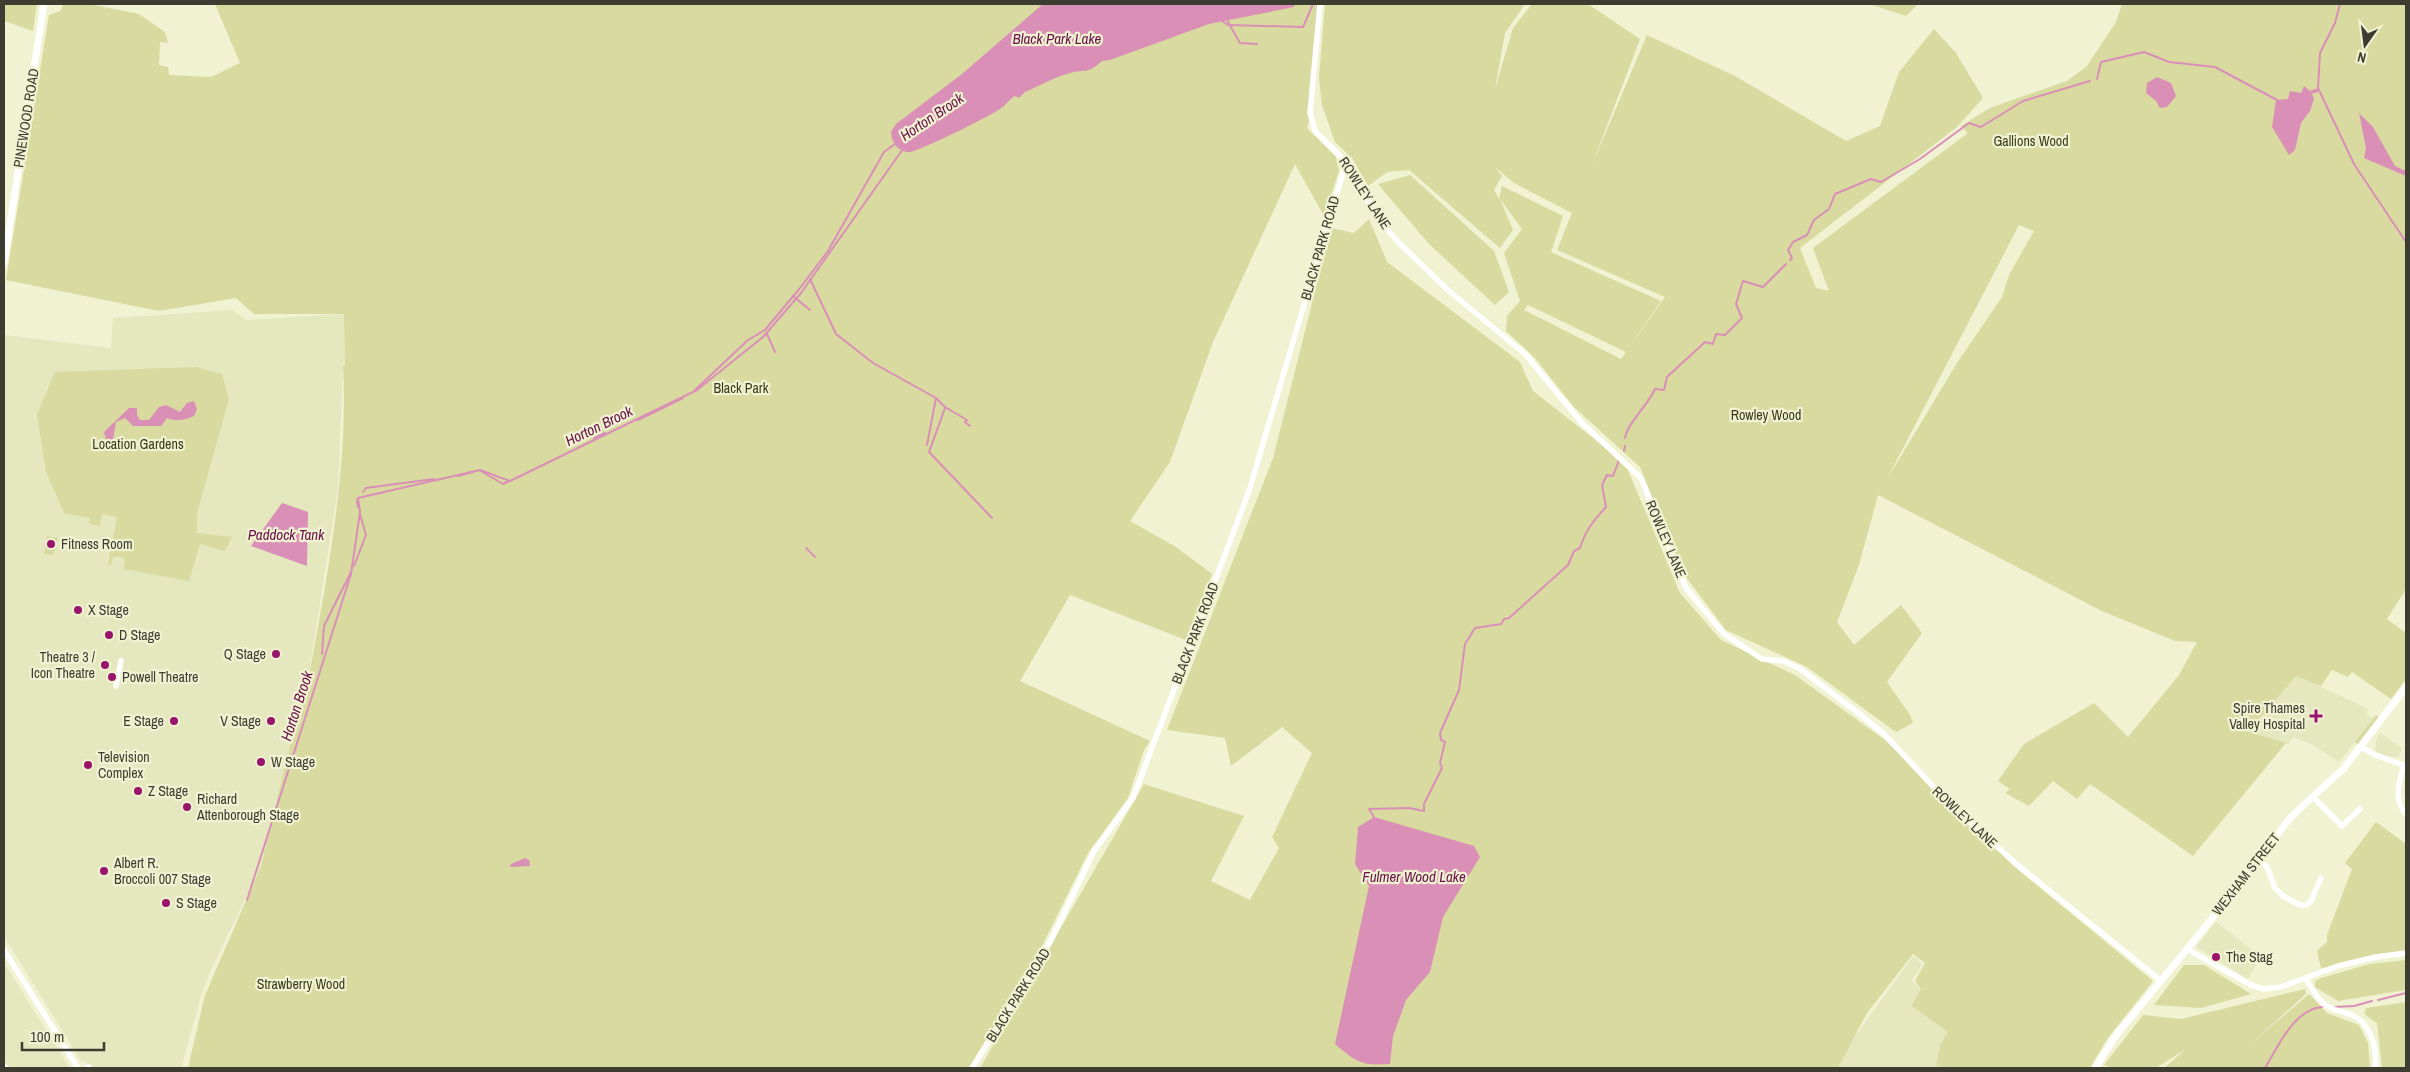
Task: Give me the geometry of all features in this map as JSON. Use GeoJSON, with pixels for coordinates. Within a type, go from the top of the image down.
{"type":"FeatureCollection","features":[{"type":"Feature","properties":{"kind":"street","name":"PINEWOOD ROAD"},"geometry":{"type":"LineString","coordinates":[[4,262],[44,4]]}},
{"type":"Feature","properties":{"kind":"street","name":"ROWLEY LANE"},"geometry":{"type":"LineString","coordinates":[[1320,4],[1310,118],[1315,130],[1338,153],[1380,220],[1400,244],[1449,291],[1525,354],[1582,422],[1641,478],[1686,588],[1724,634],[1762,659],[1784,661],[1799,668],[1857,712],[1884,734],[1952,807],[2026,872],[2160,980]]}},
{"type":"Feature","properties":{"kind":"street","name":"BLACK PARK ROAD"},"geometry":{"type":"LineString","coordinates":[[972,1068],[1050,942],[1094,851],[1134,798],[1249,491],[1345,166]]}},
{"type":"Feature","properties":{"kind":"street"},"geometry":{"type":"LineString","coordinates":[[116,686],[120,661]]}},
{"type":"Feature","properties":{"kind":"street","name":"WEXHAM STREET"},"geometry":{"type":"LineString","coordinates":[[2095,1068],[2117,1034],[2291,817],[2342,770],[2406,687]]}},
{"type":"Feature","properties":{"kind":"street"},"geometry":{"type":"LineString","coordinates":[[2361,747],[2375,755],[2405,765],[2398,790],[2399,802],[2406,814]]}},
{"type":"Feature","properties":{"kind":"street"},"geometry":{"type":"LineString","coordinates":[[2313,798],[2342,826],[2360,809]]}},
{"type":"Feature","properties":{"kind":"street"},"geometry":{"type":"LineString","coordinates":[[2257,860],[2267,867],[2274,888],[2283,896],[2300,905],[2306,905],[2311,901],[2322,878]]}},
{"type":"Feature","properties":{"kind":"street"},"geometry":{"type":"LineString","coordinates":[[2187,949],[2251,985],[2264,989],[2280,987],[2338,966],[2376,956],[2406,953]]}},
{"type":"Feature","properties":{"kind":"street"},"geometry":{"type":"LineString","coordinates":[[4,950],[78,1068]]}},
{"type":"Feature","properties":{"kind":"street"},"geometry":{"type":"LineString","coordinates":[[2306,979],[2313,992],[2325,1006],[2355,1016],[2369,1032],[2377,1056],[2375,1068]]}},
{"type":"Feature","properties":{"kind":"shaded area"},"geometry":{"type":"Polygon","coordinates":[[[233,310],[246,320],[344,314],[345,366],[343,366],[338,488],[305,699],[297,716],[261,866],[210,972],[201,996],[181,1068],[90,1068],[86,1062],[81,1061],[4,936],[4,335],[111,348],[113,318],[233,310]]]}},
{"type":"Feature","properties":{"kind":"shaded area","name":"Spire Thames Valley Hospital"},"geometry":{"type":"Polygon","coordinates":[[[2296,675],[2368,709],[2366,714],[2374,719],[2339,762],[2309,743],[2293,737],[2288,744],[2248,733],[2296,675]]]}},
{"type":"Feature","properties":{"kind":"shaded area"},"geometry":{"type":"Polygon","coordinates":[[[2380,733],[2402,748],[2398,757],[2383,755],[2375,750],[2377,737],[2380,733]]]}},
{"type":"Feature","properties":{"kind":"shaded area"},"geometry":{"type":"Polygon","coordinates":[[[2216,922],[2255,952],[2256,965],[2248,979],[2196,947],[2216,922]]]}},
{"type":"Feature","properties":{"kind":"shaded area"},"geometry":{"type":"Polygon","coordinates":[[[1913,956],[1922,964],[1912,981],[1921,989],[1910,1006],[1948,1032],[1940,1045],[1936,1066],[1945,1068],[1838,1068],[1848,1046],[1913,956]]]}},
{"type":"Feature","properties":{"kind":"shaded area"},"geometry":{"type":"Polygon","coordinates":[[[4,963],[54,1043],[70,1068],[4,1068],[4,963]]]}},
{"type":"Feature","properties":{"kind":"green space"},"geometry":{"type":"Polygon","coordinates":[[[4,4],[37,4],[33,31],[4,21],[4,4]]]}},
{"type":"Feature","properties":{"kind":"green space","name":"Black Park"},"geometry":{"type":"Polygon","coordinates":[[[63,4],[89,4],[139,14],[165,32],[168,43],[160,42],[159,65],[168,67],[169,75],[211,77],[240,63],[215,4],[1319,4],[1310,118],[1307,128],[1336,157],[1339,171],[1324,216],[1295,164],[1213,342],[1170,462],[1130,521],[1176,547],[1212,574],[1186,640],[1070,595],[1020,681],[1150,741],[1144,750],[1128,798],[1088,853],[1034,962],[969,1068],[188,1068],[205,995],[261,866],[297,716],[305,699],[327,575],[339,491],[344,407],[344,314],[254,314],[236,298],[159,311],[6,280],[49,15],[61,11],[63,4]]]}},
{"type":"Feature","properties":{"kind":"green space"},"geometry":{"type":"Polygon","coordinates":[[[1325,4],[1525,4],[1505,33],[1495,89],[1513,28],[1532,4],[1588,4],[1640,39],[1592,165],[1647,35],[1735,76],[1846,141],[1880,126],[1899,72],[1934,29],[1956,53],[1983,98],[1957,127],[1800,248],[1816,288],[1829,291],[1813,248],[1968,133],[1961,126],[1990,108],[2067,81],[2087,66],[2116,22],[2122,4],[2406,4],[2406,589],[2387,619],[2406,633],[2406,679],[2391,699],[2352,672],[2348,677],[2332,670],[2321,686],[2296,676],[2248,732],[2286,743],[2193,856],[2090,784],[2077,799],[2053,781],[2029,806],[2005,793],[2010,789],[1998,781],[2024,744],[2094,703],[2128,737],[2179,675],[2197,642],[2175,641],[2102,611],[1878,495],[1859,565],[1837,622],[1854,645],[1901,605],[1922,633],[1887,682],[1910,715],[1913,723],[1896,732],[1807,667],[1726,630],[1683,573],[1640,467],[1574,407],[1535,358],[1506,331],[1507,316],[1520,301],[1504,253],[1522,229],[1500,199],[1513,230],[1500,248],[1409,170],[1387,172],[1368,186],[1352,158],[1335,142],[1322,105],[1319,78],[1325,4]],[[1495,167],[1502,176],[1494,190],[1499,199],[1502,186],[1563,216],[1551,252],[1661,301],[1627,351],[1665,297],[1557,250],[1572,213],[1514,183],[1495,167]],[[2019,225],[1886,481],[1957,363],[2002,297],[2009,275],[2034,231],[2019,225]],[[1528,305],[1524,310],[1621,359],[1626,352],[1528,305]]]}},
{"type":"Feature","properties":{"kind":"green space"},"geometry":{"type":"Polygon","coordinates":[[[1869,4],[1918,4],[1906,16],[1869,4]]]}},
{"type":"Feature","properties":{"kind":"green space"},"geometry":{"type":"Polygon","coordinates":[[[1410,175],[1494,251],[1509,292],[1495,305],[1429,244],[1378,184],[1410,175]]]}},
{"type":"Feature","properties":{"kind":"green space"},"geometry":{"type":"Polygon","coordinates":[[[1369,219],[1387,262],[1520,362],[1533,391],[1625,463],[1680,593],[1721,640],[1795,675],[1885,740],[1950,799],[2011,864],[2153,981],[2107,1039],[2090,1068],[1945,1068],[1936,1066],[1940,1045],[1948,1032],[1911,1006],[1921,989],[1915,981],[1925,963],[1913,954],[1867,1013],[1838,1068],[980,1068],[1144,784],[1244,816],[1211,881],[1250,900],[1279,848],[1272,837],[1312,753],[1282,727],[1231,766],[1225,738],[1167,730],[1273,458],[1331,228],[1354,233],[1369,219]]]}},
{"type":"Feature","properties":{"kind":"green space","name":"Location Gardens"},"geometry":{"type":"Polygon","coordinates":[[[196,367],[222,374],[229,399],[197,513],[197,533],[232,537],[225,551],[200,544],[189,581],[124,569],[125,560],[119,556],[113,558],[111,565],[108,565],[117,517],[102,514],[100,526],[89,524],[90,518],[64,513],[46,471],[37,415],[55,372],[196,367]]]}},
{"type":"Feature","properties":{"kind":"green space","name":"Fitness Room"},"geometry":{"type":"Polygon","coordinates":[[[47,536],[58,538],[53,555],[44,554],[47,536]]]}},
{"type":"Feature","properties":{"kind":"green space"},"geometry":{"type":"Polygon","coordinates":[[[2376,715],[2380,718],[2359,745],[2355,742],[2376,715]]]}},
{"type":"Feature","properties":{"kind":"green space"},"geometry":{"type":"Polygon","coordinates":[[[2376,822],[2406,844],[2406,953],[2321,968],[2317,951],[2327,942],[2327,935],[2352,869],[2345,863],[2376,822]]]}},
{"type":"Feature","properties":{"kind":"green space"},"geometry":{"type":"Polygon","coordinates":[[[2406,960],[2406,990],[2338,1001],[2315,987],[2315,981],[2321,978],[2370,964],[2406,960]]]}},
{"type":"Feature","properties":{"kind":"green space"},"geometry":{"type":"Polygon","coordinates":[[[2184,965],[2204,965],[2251,994],[2201,1008],[2154,1005],[2184,965]]]}},
{"type":"Feature","properties":{"kind":"green space"},"geometry":{"type":"Polygon","coordinates":[[[2305,989],[2306,994],[2248,1046],[2309,994],[2327,1013],[2359,1025],[2368,1043],[2370,1068],[2164,1068],[2186,1049],[2156,1068],[2113,1068],[2104,1065],[2143,1015],[2181,1019],[2305,989]]]}},
{"type":"Feature","properties":{"kind":"green space"},"geometry":{"type":"Polygon","coordinates":[[[2406,1002],[2406,1068],[2382,1068],[2377,1023],[2364,1014],[2366,1008],[2406,1002]]]}},
{"type":"Feature","properties":{"kind":"water","name":"Black Park Lake"},"geometry":{"type":"Polygon","coordinates":[[[1043,4],[1294,4],[1294,7],[1209,24],[1110,60],[1102,61],[1090,69],[1053,79],[1025,92],[1019,98],[1015,96],[998,110],[928,146],[906,152],[896,146],[891,132],[896,124],[962,74],[1043,4]]]}},
{"type":"Feature","properties":{"kind":"water"},"geometry":{"type":"Polygon","coordinates":[[[2157,77],[2171,83],[2176,96],[2167,107],[2160,108],[2156,101],[2146,93],[2147,83],[2157,77]]]}},
{"type":"Feature","properties":{"kind":"water"},"geometry":{"type":"Polygon","coordinates":[[[2304,86],[2310,91],[2318,88],[2318,92],[2312,94],[2314,99],[2310,111],[2301,123],[2295,150],[2289,155],[2272,127],[2276,100],[2288,99],[2290,91],[2301,93],[2304,86]]]}},
{"type":"Feature","properties":{"kind":"water"},"geometry":{"type":"Polygon","coordinates":[[[2359,113],[2373,127],[2395,166],[2406,171],[2406,176],[2364,158],[2366,148],[2359,113]]]}},
{"type":"Feature","properties":{"kind":"water"},"geometry":{"type":"Polygon","coordinates":[[[194,401],[197,409],[194,416],[181,420],[167,418],[161,426],[133,426],[125,418],[116,422],[113,439],[110,441],[106,439],[104,432],[129,408],[137,408],[137,415],[140,420],[149,420],[159,407],[166,405],[180,412],[187,403],[194,401]]]}},
{"type":"Feature","properties":{"kind":"water","name":"Paddock Tank"},"geometry":{"type":"Polygon","coordinates":[[[282,503],[308,512],[307,566],[251,546],[282,503]]]}},
{"type":"Feature","properties":{"kind":"water","name":"Fulmer Wood Lake"},"geometry":{"type":"Polygon","coordinates":[[[1374,817],[1474,846],[1480,857],[1443,917],[1430,972],[1406,1000],[1393,1036],[1390,1064],[1360,1062],[1335,1044],[1369,886],[1355,864],[1358,827],[1374,817]]]}},
{"type":"Feature","properties":{"kind":"water"},"geometry":{"type":"Polygon","coordinates":[[[525,858],[529,860],[530,866],[510,867],[511,864],[525,858]]]}},
{"type":"Feature","properties":{"kind":"waterway","name":"Horton Brook"},"geometry":{"type":"LineString","coordinates":[[1222,21],[1228,25],[1303,27],[1313,4]]}},
{"type":"Feature","properties":{"kind":"waterway"},"geometry":{"type":"LineString","coordinates":[[2340,4],[2335,23],[2320,53],[2318,88],[2354,164],[2406,242]]}},
{"type":"Feature","properties":{"kind":"waterway"},"geometry":{"type":"LineString","coordinates":[[1227,20],[1240,43],[1257,44]]}},
{"type":"Feature","properties":{"kind":"waterway"},"geometry":{"type":"LineString","coordinates":[[2097,79],[2101,62],[2144,52],[2169,62],[2215,67],[2277,100]]}},
{"type":"Feature","properties":{"kind":"waterway"},"geometry":{"type":"LineString","coordinates":[[1790,260],[1792,258],[1788,250],[1793,242],[1807,235],[1814,220],[1829,209],[1835,194],[1871,179],[1881,182],[1920,159],[1969,123],[1981,127],[2023,101],[2090,81]]}},
{"type":"Feature","properties":{"kind":"waterway","name":"Horton Brook"},"geometry":{"type":"LineString","coordinates":[[695,390],[748,340],[765,330],[800,288],[828,251],[884,152],[895,144]]}},
{"type":"Feature","properties":{"kind":"waterway","name":"Horton Brook"},"geometry":{"type":"LineString","coordinates":[[247,900],[351,574],[360,512],[358,498],[480,470],[510,481],[697,390],[763,337],[801,293],[903,149]]}},
{"type":"Feature","properties":{"kind":"waterway"},"geometry":{"type":"LineString","coordinates":[[1625,438],[1655,389],[1664,390],[1667,377],[1705,342],[1713,344],[1716,334],[1725,335],[1742,318],[1736,304],[1743,281],[1763,287],[1786,264]]}},
{"type":"Feature","properties":{"kind":"waterway"},"geometry":{"type":"LineString","coordinates":[[810,279],[836,334],[873,363],[936,398],[945,407],[967,420],[965,422],[970,426]]}},
{"type":"Feature","properties":{"kind":"waterway"},"geometry":{"type":"LineString","coordinates":[[793,296],[810,310]]}},
{"type":"Feature","properties":{"kind":"waterway"},"geometry":{"type":"LineString","coordinates":[[767,334],[775,352]]}},
{"type":"Feature","properties":{"kind":"waterway","name":"Horton Brook"},"geometry":{"type":"LineString","coordinates":[[638,420],[683,398]]}},
{"type":"Feature","properties":{"kind":"waterway"},"geometry":{"type":"LineString","coordinates":[[927,445],[936,398]]}},
{"type":"Feature","properties":{"kind":"waterway"},"geometry":{"type":"LineString","coordinates":[[945,408],[929,452],[992,518]]}},
{"type":"Feature","properties":{"kind":"waterway","name":"Horton Brook"},"geometry":{"type":"LineString","coordinates":[[594,438],[605,433]]}},
{"type":"Feature","properties":{"kind":"waterway"},"geometry":{"type":"LineString","coordinates":[[1624,451],[1625,446]]}},
{"type":"Feature","properties":{"kind":"waterway"},"geometry":{"type":"LineString","coordinates":[[1374,817],[1369,809],[1409,808],[1424,811],[1424,804],[1442,768],[1440,763],[1445,742],[1441,740],[1440,733],[1459,690],[1465,644],[1475,628],[1501,624],[1504,619],[1509,618],[1568,565],[1574,551],[1580,548],[1590,526],[1606,507],[1602,485],[1607,475],[1613,476],[1619,460]]}},
{"type":"Feature","properties":{"kind":"waterway","name":"Horton Brook"},"geometry":{"type":"LineString","coordinates":[[481,471],[503,484],[509,481]]}},
{"type":"Feature","properties":{"kind":"waterway","name":"Horton Brook"},"geometry":{"type":"LineString","coordinates":[[458,476],[473,472]]}},
{"type":"Feature","properties":{"kind":"waterway"},"geometry":{"type":"LineString","coordinates":[[363,492],[366,488],[434,479]]}},
{"type":"Feature","properties":{"kind":"waterway","name":"Horton Brook"},"geometry":{"type":"LineString","coordinates":[[358,498],[358,507]]}},
{"type":"Feature","properties":{"kind":"waterway"},"geometry":{"type":"LineString","coordinates":[[354,566],[366,535],[360,514]]}},
{"type":"Feature","properties":{"kind":"waterway"},"geometry":{"type":"LineString","coordinates":[[806,548],[815,557]]}},
{"type":"Feature","properties":{"kind":"waterway"},"geometry":{"type":"LineString","coordinates":[[322,654],[324,626],[351,572]]}},
{"type":"Feature","properties":{"kind":"waterway"},"geometry":{"type":"LineString","coordinates":[[2378,1000],[2406,993]]}},
{"type":"Feature","properties":{"kind":"waterway"},"geometry":{"type":"LineString","coordinates":[[2334,1007],[2354,1006],[2372,1001]]}},
{"type":"Feature","properties":{"kind":"waterway"},"geometry":{"type":"LineString","coordinates":[[2265,1068],[2281,1040],[2295,1022],[2303,1014],[2312,1009],[2322,1007]]}},
{"type":"Feature","properties":{"kind":"place","name":"Fitness Room"},"geometry":{"type":"Point","coordinates":[51,544]}},
{"type":"Feature","properties":{"kind":"place","name":"X Stage"},"geometry":{"type":"Point","coordinates":[78,610]}},
{"type":"Feature","properties":{"kind":"place","name":"D Stage"},"geometry":{"type":"Point","coordinates":[109,635]}},
{"type":"Feature","properties":{"kind":"place","name":"Q Stage"},"geometry":{"type":"Point","coordinates":[276,654]}},
{"type":"Feature","properties":{"kind":"place","name":"Theatre 3 / Icon Theatre"},"geometry":{"type":"Point","coordinates":[105,665]}},
{"type":"Feature","properties":{"kind":"place","name":"Powell Theatre"},"geometry":{"type":"Point","coordinates":[112,677]}},
{"type":"Feature","properties":{"kind":"place","name":"Spire Thames Valley Hospital"},"geometry":{"type":"Point","coordinates":[2316,716]}},
{"type":"Feature","properties":{"kind":"place","name":"E Stage"},"geometry":{"type":"Point","coordinates":[174,721]}},
{"type":"Feature","properties":{"kind":"place","name":"V Stage"},"geometry":{"type":"Point","coordinates":[271,721]}},
{"type":"Feature","properties":{"kind":"place","name":"W Stage"},"geometry":{"type":"Point","coordinates":[261,762]}},
{"type":"Feature","properties":{"kind":"place","name":"Television Complex"},"geometry":{"type":"Point","coordinates":[88,765]}},
{"type":"Feature","properties":{"kind":"place","name":"Z Stage"},"geometry":{"type":"Point","coordinates":[138,791]}},
{"type":"Feature","properties":{"kind":"place","name":"Richard Attenborough Stage"},"geometry":{"type":"Point","coordinates":[187,807]}},
{"type":"Feature","properties":{"kind":"place","name":"Albert R. Broccoli 007 Stage"},"geometry":{"type":"Point","coordinates":[104,871]}},
{"type":"Feature","properties":{"kind":"place","name":"S Stage"},"geometry":{"type":"Point","coordinates":[166,903]}},
{"type":"Feature","properties":{"kind":"place","name":"The Stag"},"geometry":{"type":"Point","coordinates":[2216,957]}},
{"type":"Feature","properties":{"kind":"park label","name":"Gallions Wood"},"geometry":{"type":"Point","coordinates":[2031,141]}},
{"type":"Feature","properties":{"kind":"park label","name":"Rowley Wood"},"geometry":{"type":"Point","coordinates":[1766,415]}},
{"type":"Feature","properties":{"kind":"park label","name":"Strawberry Wood"},"geometry":{"type":"Point","coordinates":[301,984]}}]}
